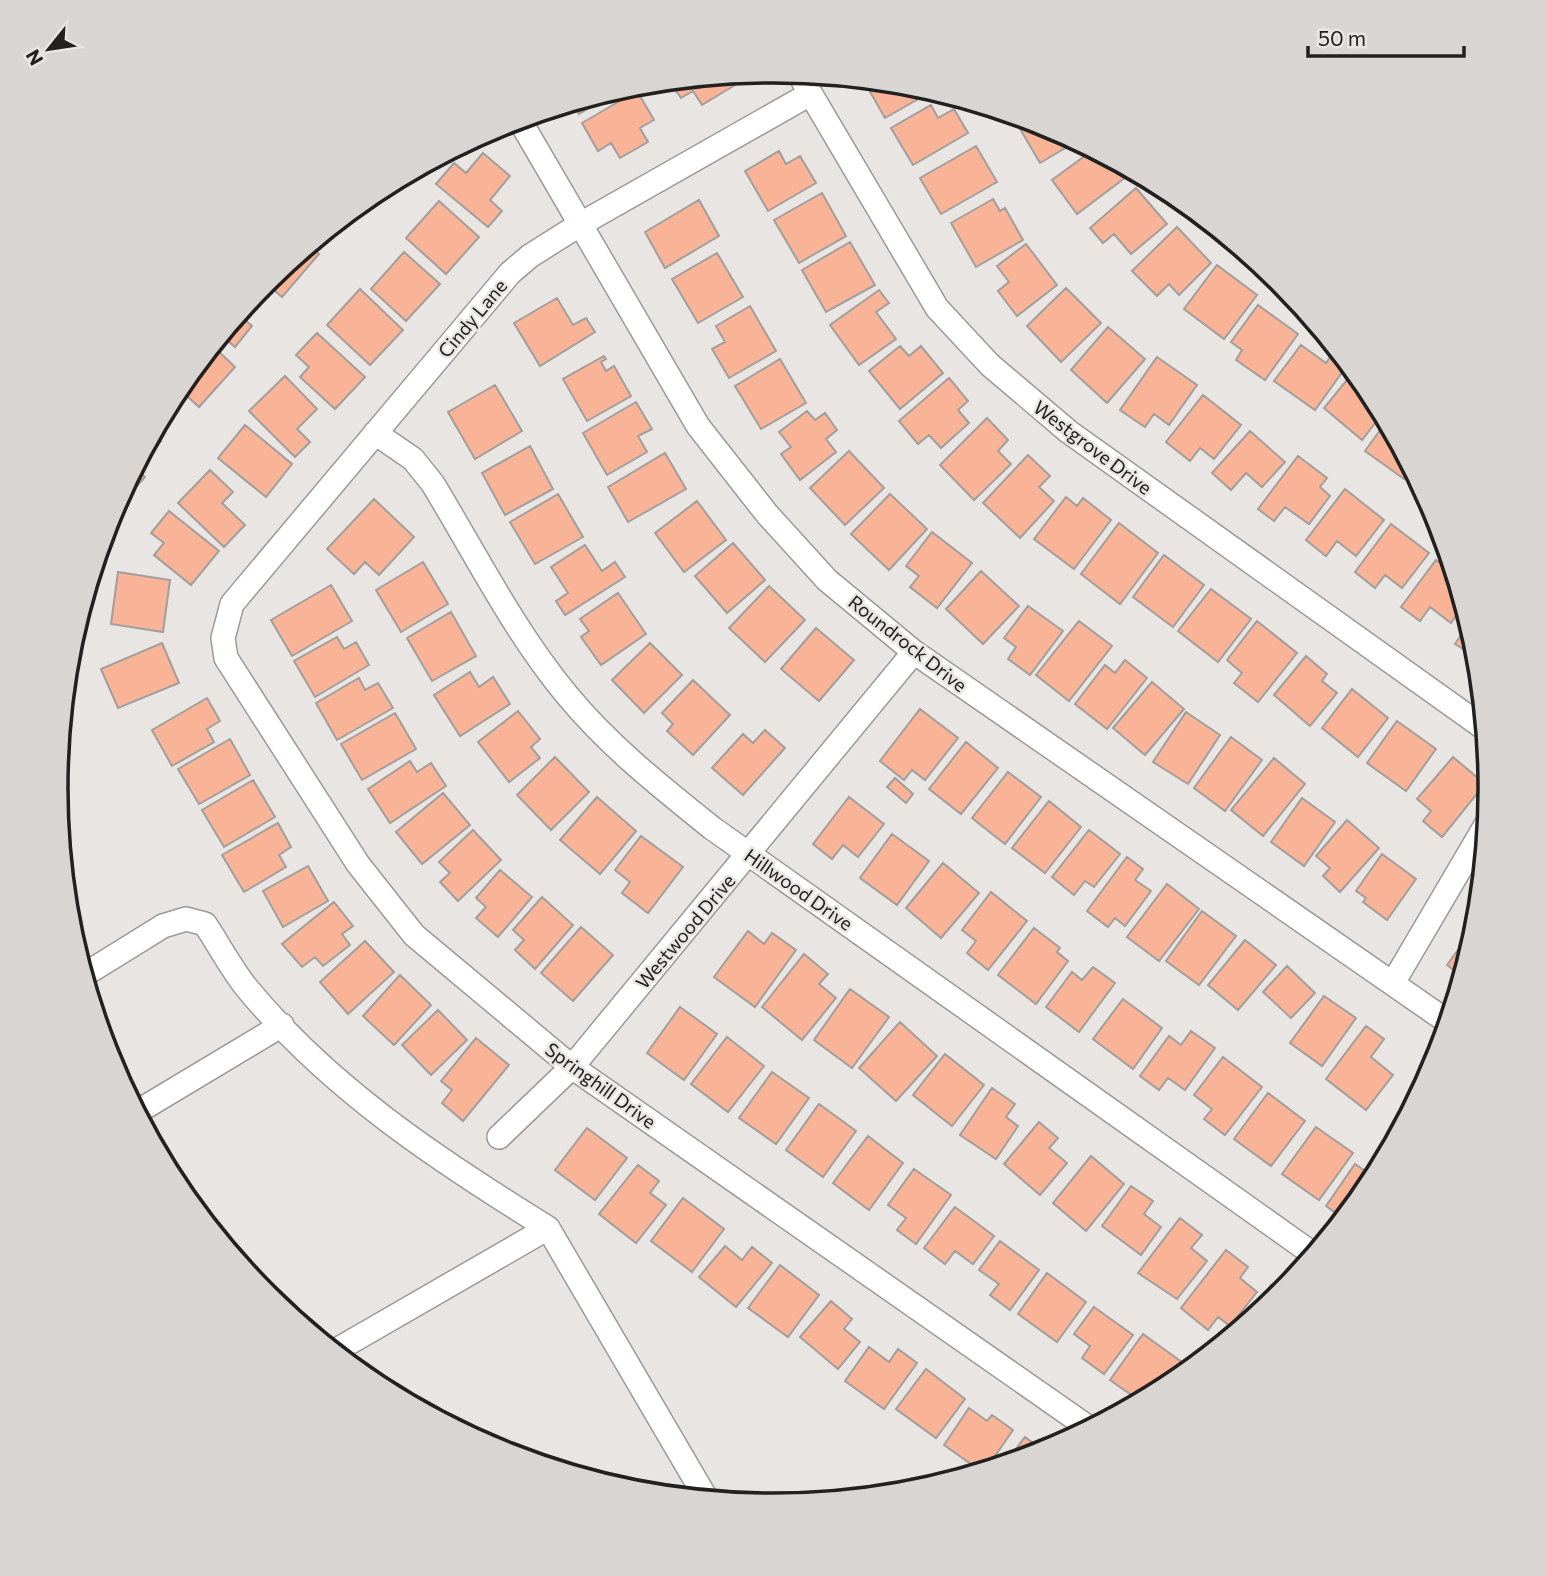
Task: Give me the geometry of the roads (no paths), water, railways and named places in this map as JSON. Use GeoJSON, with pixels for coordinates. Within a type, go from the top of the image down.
{"type":"FeatureCollection","features":[{"type":"Feature","properties":{"kind":"street","name":"Cindy Lane"},"geometry":{"type":"LineString","coordinates":[[223,638],[232,604],[510,273],[530,256],[803,84]]}},
{"type":"Feature","properties":{"kind":"street","name":"Westgrove Drive"},"geometry":{"type":"LineString","coordinates":[[804,84],[937,309],[990,365],[1069,432],[1474,721]]}},
{"type":"Feature","properties":{"kind":"street","name":"Roundrock Drive"},"geometry":{"type":"LineString","coordinates":[[525,129],[698,426],[767,514],[827,580],[914,652],[1440,1016]]}},
{"type":"Feature","properties":{"kind":"street","name":"Hillwood Drive"},"geometry":{"type":"LineString","coordinates":[[375,433],[413,459],[433,484],[533,649],[587,718],[655,782],[749,853],[1306,1249]]}},
{"type":"Feature","properties":{"kind":"street","name":"Springhill Drive"},"geometry":{"type":"LineString","coordinates":[[223,638],[226,658],[287,755],[358,864],[414,935],[572,1067],[1080,1422]]}},
{"type":"Feature","properties":{"kind":"street","name":"Westwood Drive"},"geometry":{"type":"LineString","coordinates":[[499,1137],[572,1067],[914,652]]}},
{"type":"Feature","properties":{"kind":"street"},"geometry":{"type":"LineString","coordinates":[[1393,983],[1475,843]]}},
{"type":"Feature","properties":{"kind":"street"},"geometry":{"type":"LineString","coordinates":[[92,970],[163,926],[186,919],[205,924],[245,986],[385,1122],[468,1179],[548,1228],[700,1489]]}},
{"type":"Feature","properties":{"kind":"street"},"geometry":{"type":"LineString","coordinates":[[145,1107],[282,1024]]}},
{"type":"Feature","properties":{"kind":"street"},"geometry":{"type":"LineString","coordinates":[[343,1346],[548,1228]]}}]}
